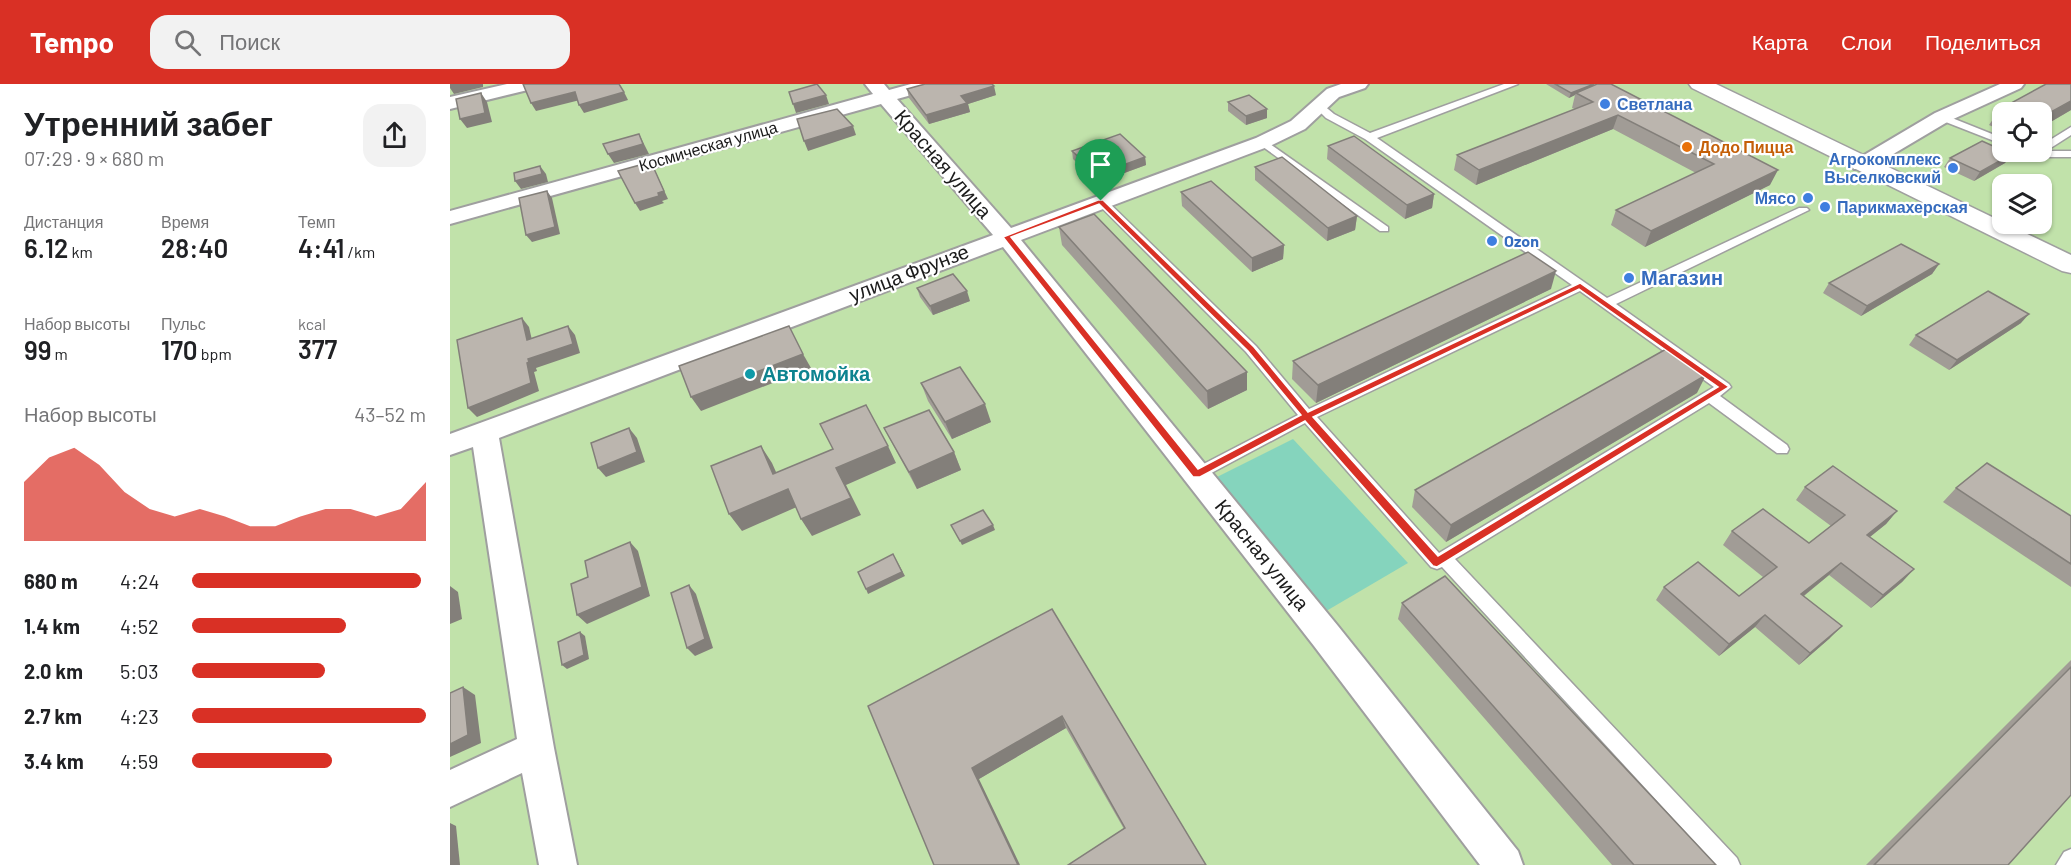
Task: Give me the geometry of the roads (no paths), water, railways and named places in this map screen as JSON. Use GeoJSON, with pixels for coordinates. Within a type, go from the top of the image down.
{"type":"FeatureCollection","features":[{"type":"Feature","properties":{"kind":"street"},"geometry":{"type":"LineString","coordinates":[[450,103],[530,84]]}},
{"type":"Feature","properties":{"kind":"street","name":"Космическая улица"},"geometry":{"type":"LineString","coordinates":[[450,218],[880,91],[931,84]]}},
{"type":"Feature","properties":{"kind":"street","name":"улица Фрунзе"},"geometry":{"type":"LineString","coordinates":[[450,445],[1263,142],[1298,125],[1333,93],[1359,84]]}},
{"type":"Feature","properties":{"kind":"street"},"geometry":{"type":"LineString","coordinates":[[1699,84],[1861,165],[2071,265]]}},
{"type":"Feature","properties":{"kind":"street"},"geometry":{"type":"LineString","coordinates":[[1861,165],[1942,117],[2015,84]]}},
{"type":"Feature","properties":{"kind":"street","name":"Красная улица"},"geometry":{"type":"LineString","coordinates":[[880,91],[1007,237],[1326,636],[1504,865]]}},
{"type":"Feature","properties":{"kind":"street"},"geometry":{"type":"LineString","coordinates":[[484,432],[536,748],[558,865]]}},
{"type":"Feature","properties":{"kind":"street"},"geometry":{"type":"LineString","coordinates":[[450,789],[536,748]]}},
{"type":"Feature","properties":{"kind":"lane"},"geometry":{"type":"LineString","coordinates":[[1369,137],[1513,84]]}},
{"type":"Feature","properties":{"kind":"lane"},"geometry":{"type":"LineString","coordinates":[[1101,201],[1251,349],[1306,416],[1437,562],[1724,387],[1369,137],[1330,116],[1319,106]]}},
{"type":"Feature","properties":{"kind":"lane"},"geometry":{"type":"LineString","coordinates":[[1942,117],[1992,137]]}},
{"type":"Feature","properties":{"kind":"lane"},"geometry":{"type":"LineString","coordinates":[[2052,142],[2071,130]]}},
{"type":"Feature","properties":{"kind":"lane"},"geometry":{"type":"LineString","coordinates":[[1263,142],[1384,229]]}},
{"type":"Feature","properties":{"kind":"lane"},"geometry":{"type":"LineString","coordinates":[[2052,153],[2071,154]]}},
{"type":"Feature","properties":{"kind":"lane"},"geometry":{"type":"LineString","coordinates":[[1607,303],[1803,210]]}},
{"type":"Feature","properties":{"kind":"lane"},"geometry":{"type":"LineString","coordinates":[[1197,474],[1306,416],[1580,286]]}},
{"type":"Feature","properties":{"kind":"lane"},"geometry":{"type":"LineString","coordinates":[[1710,396],[1782,449]]}},
{"type":"Feature","properties":{"kind":"lane"},"geometry":{"type":"LineString","coordinates":[[1445,559],[1730,865]]}},
{"type":"Feature","properties":{"kind":"lane"},"geometry":{"type":"LineString","coordinates":[[2066,865],[2071,859]]}},
{"type":"Feature","properties":{"kind":"place","name":"Светлана"},"geometry":{"type":"Point","coordinates":[1605,104]}},
{"type":"Feature","properties":{"kind":"place","name":"Додо Пицца"},"geometry":{"type":"Point","coordinates":[1687,147]}},
{"type":"Feature","properties":{"kind":"place","name":"Агрокомплекс Выселковский"},"geometry":{"type":"Point","coordinates":[1953,168]}},
{"type":"Feature","properties":{"kind":"place","name":"Мясо"},"geometry":{"type":"Point","coordinates":[1808,198]}},
{"type":"Feature","properties":{"kind":"place","name":"Парикмахерская"},"geometry":{"type":"Point","coordinates":[1825,207]}},
{"type":"Feature","properties":{"kind":"place","name":"Ozon"},"geometry":{"type":"Point","coordinates":[1492,241]}},
{"type":"Feature","properties":{"kind":"place","name":"Магазин"},"geometry":{"type":"Point","coordinates":[1629,278]}},
{"type":"Feature","properties":{"kind":"place","name":"Автомойка"},"geometry":{"type":"Point","coordinates":[750,374]}}]}
